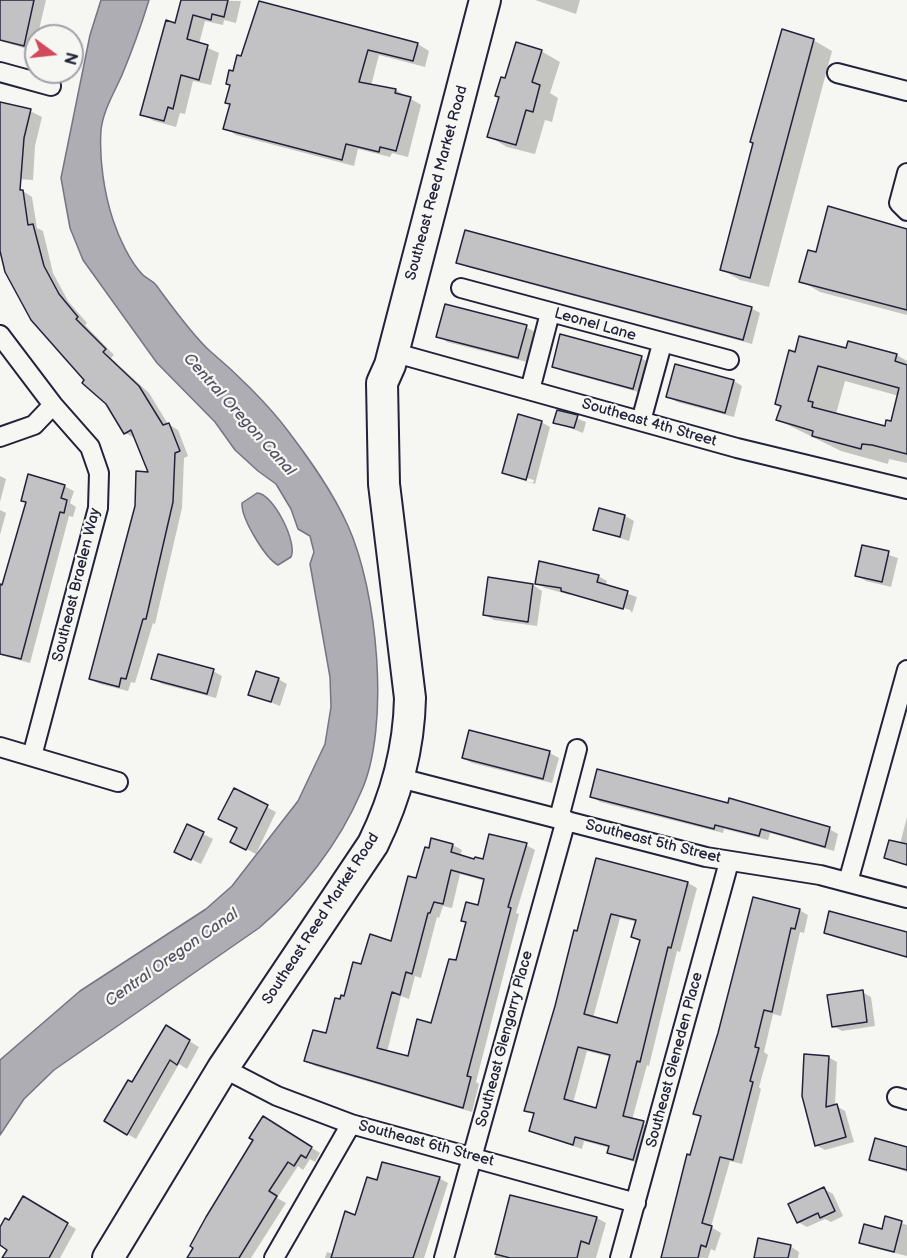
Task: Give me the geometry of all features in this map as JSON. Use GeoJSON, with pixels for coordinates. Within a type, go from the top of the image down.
{"type":"FeatureCollection","features":[{"type":"Feature","properties":{"kind":"main road","name":"Southeast Reed Market Road"},"geometry":{"type":"LineString","coordinates":[[108,1258],[373,844],[407,780],[410,698],[384,484],[382,383],[391,359],[485,0]]}},
{"type":"Feature","properties":{"kind":"main road","name":"Southeast Reed Market Road"},"geometry":{"type":"LineString","coordinates":[[126,1258],[229,1072]]}},
{"type":"Feature","properties":{"kind":"street"},"geometry":{"type":"LineString","coordinates":[[0,72],[51,86]]}},
{"type":"Feature","properties":{"kind":"street"},"geometry":{"type":"LineString","coordinates":[[837,73],[907,91]]}},
{"type":"Feature","properties":{"kind":"street"},"geometry":{"type":"LineString","coordinates":[[907,173],[899,203],[907,211]]}},
{"type":"Feature","properties":{"kind":"street","name":"Leonel Lane"},"geometry":{"type":"LineString","coordinates":[[461,288],[662,344],[729,360]]}},
{"type":"Feature","properties":{"kind":"street"},"geometry":{"type":"LineString","coordinates":[[530,390],[550,313]]}},
{"type":"Feature","properties":{"kind":"street","name":"Southeast Braelen Way"},"geometry":{"type":"LineString","coordinates":[[0,335],[53,405],[90,447],[99,473],[98,508],[32,756]]}},
{"type":"Feature","properties":{"kind":"street"},"geometry":{"type":"LineString","coordinates":[[641,421],[662,344]]}},
{"type":"Feature","properties":{"kind":"street","name":"Southeast 4th Street"},"geometry":{"type":"LineString","coordinates":[[391,359],[530,390],[737,448],[907,489]]}},
{"type":"Feature","properties":{"kind":"street"},"geometry":{"type":"LineString","coordinates":[[0,437],[34,425],[53,405]]}},
{"type":"Feature","properties":{"kind":"street"},"geometry":{"type":"LineString","coordinates":[[848,882],[907,670]]}},
{"type":"Feature","properties":{"kind":"street"},"geometry":{"type":"LineString","coordinates":[[0,747],[118,782]]}},
{"type":"Feature","properties":{"kind":"street","name":"Southeast Glengarry Place"},"geometry":{"type":"LineString","coordinates":[[444,1258],[563,819],[577,749]]}},
{"type":"Feature","properties":{"kind":"street","name":"Southeast 5th Street"},"geometry":{"type":"LineString","coordinates":[[407,780],[729,862],[773,866],[848,882],[907,898]]}},
{"type":"Feature","properties":{"kind":"street","name":"Southeast Gleneden Place"},"geometry":{"type":"LineString","coordinates":[[620,1258],[729,862]]}},
{"type":"Feature","properties":{"kind":"street","name":"Southeast 6th Street"},"geometry":{"type":"LineString","coordinates":[[229,1072],[277,1096],[351,1124],[636,1203]]}},
{"type":"Feature","properties":{"kind":"street"},"geometry":{"type":"LineString","coordinates":[[274,1258],[351,1124]]}},
{"type":"Feature","properties":{"kind":"water","name":"Central Oregon Canal"},"geometry":{"type":"Polygon","coordinates":[[[101,0],[149,0],[140,29],[102,123],[103,175],[115,227],[138,270],[156,285],[203,344],[271,410],[305,453],[342,513],[358,553],[373,621],[377,658],[376,732],[370,764],[352,811],[318,866],[290,899],[259,928],[54,1070],[24,1099],[0,1135],[0,1060],[80,991],[206,909],[232,886],[298,801],[325,744],[331,707],[330,677],[310,564],[314,552],[310,536],[298,529],[291,509],[276,484],[235,450],[215,422],[157,363],[83,260],[70,228],[61,178],[80,84],[84,84],[84,65],[101,0]]]}},
{"type":"Feature","properties":{"kind":"water"},"geometry":{"type":"Polygon","coordinates":[[[257,493],[263,495],[277,510],[291,541],[291,557],[278,565],[261,546],[245,518],[242,503],[257,493]]]}},
{"type":"Feature","properties":{"kind":"building"},"geometry":{"type":"Polygon","coordinates":[[[0,0],[34,0],[29,24],[24,24],[24,46],[0,40],[0,0]]]}},
{"type":"Feature","properties":{"kind":"building"},"geometry":{"type":"Polygon","coordinates":[[[181,0],[228,0],[224,17],[212,14],[211,20],[193,15],[187,39],[208,45],[199,80],[181,75],[173,109],[168,107],[164,121],[140,115],[166,20],[175,23],[181,0]]]}},
{"type":"Feature","properties":{"kind":"building"},"geometry":{"type":"Polygon","coordinates":[[[259,1],[418,43],[413,61],[368,50],[359,82],[396,89],[395,93],[411,97],[396,151],[380,147],[379,152],[346,144],[342,160],[223,129],[230,104],[225,103],[230,85],[226,84],[229,70],[233,71],[237,55],[241,56],[259,1]]]}},
{"type":"Feature","properties":{"kind":"building"},"geometry":{"type":"Polygon","coordinates":[[[782,29],[814,39],[750,278],[720,270],[753,143],[750,142],[782,29]]]}},
{"type":"Feature","properties":{"kind":"building"},"geometry":{"type":"Polygon","coordinates":[[[516,42],[542,50],[532,82],[540,85],[533,112],[526,110],[516,145],[487,137],[499,97],[495,96],[501,77],[505,78],[516,42]]]}},
{"type":"Feature","properties":{"kind":"building"},"geometry":{"type":"Polygon","coordinates":[[[0,102],[31,109],[24,138],[20,190],[23,190],[28,225],[33,224],[44,266],[59,294],[78,317],[76,319],[106,349],[103,352],[139,386],[163,425],[169,423],[180,451],[175,453],[173,502],[146,619],[143,619],[126,679],[121,678],[119,687],[89,679],[135,506],[136,471],[148,472],[131,430],[124,434],[106,404],[82,383],[84,380],[31,320],[5,272],[0,251],[0,102]]]}},
{"type":"Feature","properties":{"kind":"building"},"geometry":{"type":"Polygon","coordinates":[[[828,206],[907,229],[907,310],[799,282],[808,250],[816,252],[828,206]]]}},
{"type":"Feature","properties":{"kind":"building"},"geometry":{"type":"Polygon","coordinates":[[[465,230],[752,307],[743,340],[456,263],[465,230]]]}},
{"type":"Feature","properties":{"kind":"building"},"geometry":{"type":"Polygon","coordinates":[[[445,304],[527,325],[518,358],[436,337],[445,304]]]}},
{"type":"Feature","properties":{"kind":"building"},"geometry":{"type":"Polygon","coordinates":[[[560,334],[642,356],[633,389],[552,367],[560,334]]]}},
{"type":"Feature","properties":{"kind":"building"},"geometry":{"type":"Polygon","coordinates":[[[799,336],[846,348],[848,341],[897,354],[895,361],[907,365],[907,454],[872,445],[862,444],[861,449],[812,436],[813,431],[776,420],[781,406],[775,404],[789,350],[795,352],[799,336]],[[818,366],[808,401],[813,402],[812,407],[885,426],[886,420],[891,421],[899,388],[818,366]]]}},
{"type":"Feature","properties":{"kind":"building"},"geometry":{"type":"Polygon","coordinates":[[[675,364],[734,380],[725,413],[666,397],[675,364]]]}},
{"type":"Feature","properties":{"kind":"building"},"geometry":{"type":"Polygon","coordinates":[[[557,410],[578,415],[574,428],[553,423],[557,410]]]}},
{"type":"Feature","properties":{"kind":"building"},"geometry":{"type":"Polygon","coordinates":[[[518,414],[542,421],[526,480],[502,473],[518,414]]]}},
{"type":"Feature","properties":{"kind":"building"},"geometry":{"type":"Polygon","coordinates":[[[28,474],[65,485],[61,498],[67,500],[64,513],[60,512],[21,659],[0,654],[0,584],[2,585],[26,502],[21,501],[28,474]]]}},
{"type":"Feature","properties":{"kind":"building"},"geometry":{"type":"Polygon","coordinates":[[[599,508],[625,515],[620,537],[593,530],[599,508]]]}},
{"type":"Feature","properties":{"kind":"building"},"geometry":{"type":"Polygon","coordinates":[[[862,545],[889,551],[882,582],[855,576],[862,545]]]}},
{"type":"Feature","properties":{"kind":"building"},"geometry":{"type":"Polygon","coordinates":[[[539,561],[599,575],[597,582],[628,591],[623,609],[561,591],[561,588],[535,584],[539,561]]]}},
{"type":"Feature","properties":{"kind":"building"},"geometry":{"type":"Polygon","coordinates":[[[488,577],[533,584],[528,622],[483,615],[488,577]]]}},
{"type":"Feature","properties":{"kind":"building"},"geometry":{"type":"Polygon","coordinates":[[[158,654],[214,669],[207,694],[151,679],[158,654]]]}},
{"type":"Feature","properties":{"kind":"building"},"geometry":{"type":"Polygon","coordinates":[[[256,671],[279,678],[271,702],[248,695],[256,671]]]}},
{"type":"Feature","properties":{"kind":"building"},"geometry":{"type":"Polygon","coordinates":[[[469,730],[550,751],[543,779],[462,758],[469,730]]]}},
{"type":"Feature","properties":{"kind":"building"},"geometry":{"type":"Polygon","coordinates":[[[597,769],[728,803],[729,798],[830,827],[825,847],[761,829],[759,836],[715,825],[714,829],[590,797],[597,769]]]}},
{"type":"Feature","properties":{"kind":"building"},"geometry":{"type":"Polygon","coordinates":[[[234,788],[268,805],[246,850],[230,842],[237,828],[218,819],[234,788]]]}},
{"type":"Feature","properties":{"kind":"building"},"geometry":{"type":"Polygon","coordinates":[[[187,824],[204,832],[191,860],[174,852],[187,824]]]}},
{"type":"Feature","properties":{"kind":"building"},"geometry":{"type":"Polygon","coordinates":[[[489,834],[527,843],[508,907],[511,908],[467,1076],[471,1077],[463,1108],[304,1061],[313,1030],[326,1033],[335,998],[340,999],[341,995],[344,996],[353,962],[361,964],[370,934],[391,941],[408,876],[416,878],[425,847],[429,848],[431,838],[453,844],[451,852],[474,859],[475,857],[483,859],[489,834]],[[451,870],[443,904],[434,902],[428,913],[412,974],[406,972],[400,995],[392,992],[377,1048],[408,1056],[417,1019],[431,1023],[449,959],[456,960],[466,922],[461,921],[466,902],[478,905],[484,879],[451,870]]]}},
{"type":"Feature","properties":{"kind":"building"},"geometry":{"type":"Polygon","coordinates":[[[889,840],[907,844],[907,865],[884,858],[889,840]]]}},
{"type":"Feature","properties":{"kind":"building"},"geometry":{"type":"Polygon","coordinates":[[[596,858],[688,882],[671,948],[668,947],[640,1062],[637,1061],[623,1116],[644,1121],[633,1160],[607,1153],[609,1146],[575,1137],[573,1145],[529,1131],[534,1113],[524,1111],[555,1006],[574,930],[577,931],[596,858]],[[611,914],[584,1014],[617,1023],[640,940],[631,937],[636,920],[611,914]],[[578,1047],[564,1099],[596,1108],[610,1055],[578,1047]]]}},
{"type":"Feature","properties":{"kind":"building"},"geometry":{"type":"Polygon","coordinates":[[[753,897],[800,909],[795,929],[791,928],[772,1012],[764,1010],[755,1047],[759,1048],[750,1081],[753,1082],[733,1160],[720,1157],[702,1223],[712,1226],[706,1247],[701,1245],[698,1258],[661,1258],[687,1154],[690,1155],[701,1116],[693,1114],[718,1033],[753,897]]]}},
{"type":"Feature","properties":{"kind":"building"},"geometry":{"type":"Polygon","coordinates":[[[829,911],[907,932],[907,957],[824,933],[829,911]]]}},
{"type":"Feature","properties":{"kind":"building"},"geometry":{"type":"Polygon","coordinates":[[[863,990],[867,1022],[832,1027],[827,995],[863,990]]]}},
{"type":"Feature","properties":{"kind":"building"},"geometry":{"type":"Polygon","coordinates":[[[166,1025],[190,1040],[177,1065],[170,1060],[127,1135],[104,1121],[128,1080],[132,1082],[166,1025]]]}},
{"type":"Feature","properties":{"kind":"building"},"geometry":{"type":"Polygon","coordinates":[[[804,1054],[829,1056],[826,1107],[837,1104],[846,1137],[815,1146],[802,1096],[804,1054]]]}},
{"type":"Feature","properties":{"kind":"building"},"geometry":{"type":"Polygon","coordinates":[[[263,1116],[312,1147],[306,1158],[301,1155],[294,1166],[288,1162],[269,1191],[277,1196],[239,1258],[187,1258],[193,1248],[190,1246],[253,1140],[249,1138],[263,1116]]]}},
{"type":"Feature","properties":{"kind":"building"},"geometry":{"type":"Polygon","coordinates":[[[875,1138],[907,1147],[907,1170],[869,1160],[875,1138]]]}},
{"type":"Feature","properties":{"kind":"building"},"geometry":{"type":"Polygon","coordinates":[[[382,1162],[440,1177],[413,1258],[331,1258],[345,1211],[355,1215],[367,1177],[377,1180],[382,1162]]]}},
{"type":"Feature","properties":{"kind":"building"},"geometry":{"type":"Polygon","coordinates":[[[824,1187],[835,1211],[820,1218],[818,1213],[797,1223],[788,1204],[824,1187]]]}},
{"type":"Feature","properties":{"kind":"building"},"geometry":{"type":"Polygon","coordinates":[[[510,1195],[597,1217],[589,1244],[581,1241],[577,1258],[510,1258],[495,1254],[510,1195]]]}},
{"type":"Feature","properties":{"kind":"building"},"geometry":{"type":"Polygon","coordinates":[[[23,1196],[68,1223],[49,1258],[2,1258],[7,1250],[0,1245],[0,1227],[5,1218],[9,1220],[23,1196]]]}},
{"type":"Feature","properties":{"kind":"building"},"geometry":{"type":"Polygon","coordinates":[[[885,1216],[902,1221],[894,1252],[859,1243],[864,1224],[882,1229],[885,1216]]]}},
{"type":"Feature","properties":{"kind":"building"},"geometry":{"type":"Polygon","coordinates":[[[758,1238],[791,1245],[788,1258],[754,1258],[758,1238]]]}}]}
